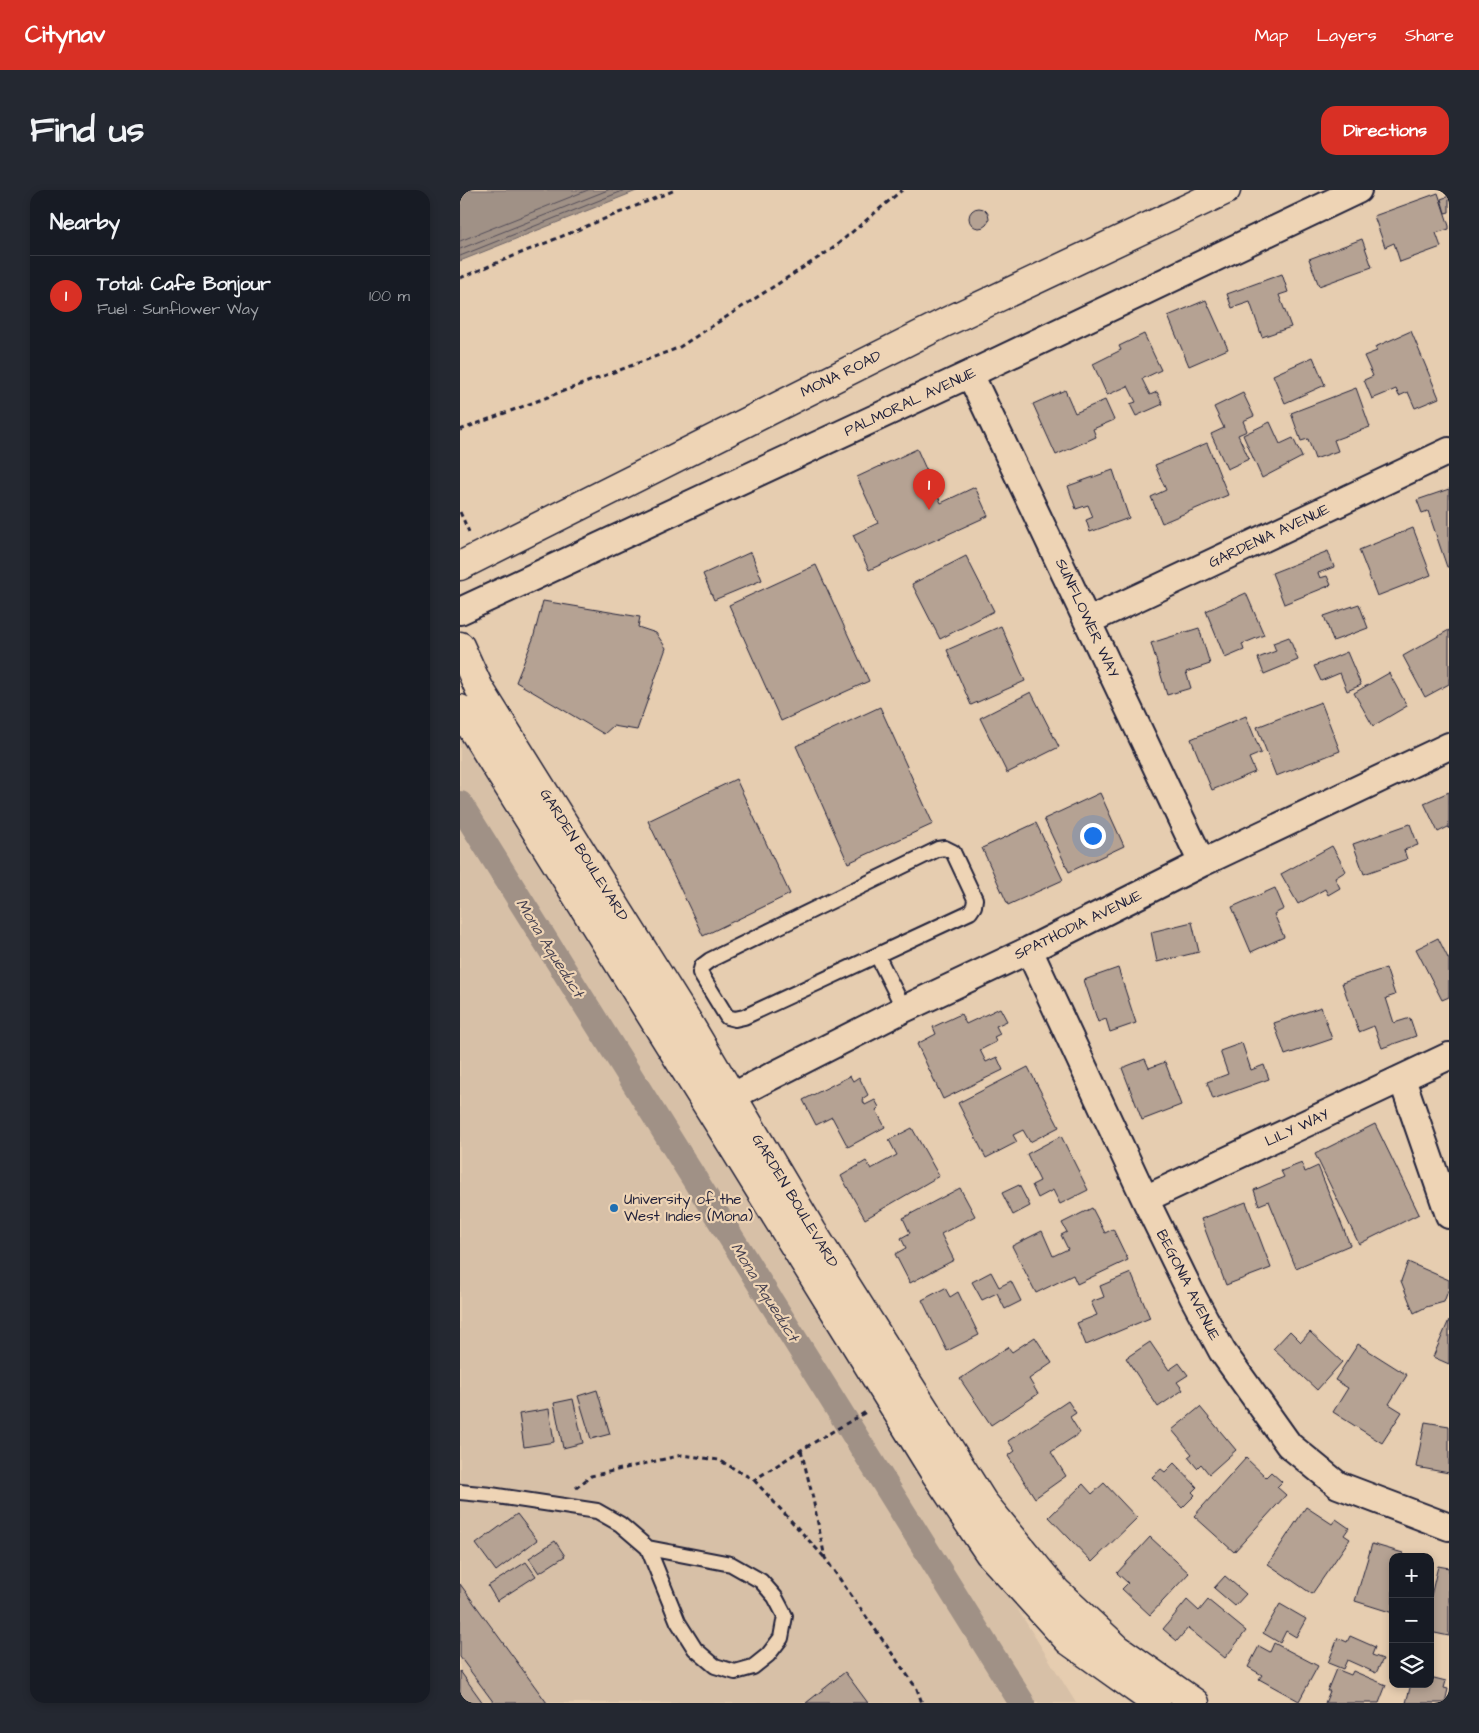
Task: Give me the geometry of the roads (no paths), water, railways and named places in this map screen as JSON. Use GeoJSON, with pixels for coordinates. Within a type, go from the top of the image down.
{"type":"FeatureCollection","features":[{"type":"Feature","properties":{"kind":"street","name":"MONA ROAD"},"geometry":{"type":"LineString","coordinates":[[460,566],[946,322],[1226,190]]}},
{"type":"Feature","properties":{"kind":"street","name":"PALMORAL AVENUE"},"geometry":{"type":"LineString","coordinates":[[460,610],[970,374],[1358,190]]}},
{"type":"Feature","properties":{"kind":"street","name":"SUNFLOWER WAY"},"geometry":{"type":"LineString","coordinates":[[970,374],[1202,863]]}},
{"type":"Feature","properties":{"kind":"street","name":"GARDENIA AVENUE"},"geometry":{"type":"LineString","coordinates":[[1088,621],[1449,451]]}},
{"type":"Feature","properties":{"kind":"street","name":"GARDEN BOULEVARD"},"geometry":{"type":"LineString","coordinates":[[460,646],[479,688],[593,868],[733,1096],[812,1231],[983,1502],[1056,1591],[1118,1649],[1195,1703]]}},
{"type":"Feature","properties":{"kind":"street","name":"GARDEN BOULEVARD"},"geometry":{"type":"LineString","coordinates":[[460,709],[928,1462],[989,1553],[1069,1641],[1156,1703]]}},
{"type":"Feature","properties":{"kind":"street","name":"SPATHODIA AVENUE"},"geometry":{"type":"LineString","coordinates":[[708,1108],[904,1009],[1029,950],[1202,863],[1449,746]]}},
{"type":"Feature","properties":{"kind":"street","name":"BEGONIA AVENUE"},"geometry":{"type":"LineString","coordinates":[[1029,950],[1145,1199],[1193,1297],[1222,1351],[1289,1445],[1338,1485],[1449,1527]]}},
{"type":"Feature","properties":{"kind":"street","name":"LILY WAY"},"geometry":{"type":"LineString","coordinates":[[1145,1199],[1449,1056]]}},
{"type":"Feature","properties":{"kind":"street"},"geometry":{"type":"LineString","coordinates":[[1402,1079],[1449,1215]]}},
{"type":"Feature","properties":{"kind":"lane"},"geometry":{"type":"LineString","coordinates":[[945,848],[953,852],[975,899],[974,906],[970,912],[876,955],[744,1017],[735,1019],[727,1017],[700,973],[702,966],[710,960],[938,849],[945,848]]}},
{"type":"Feature","properties":{"kind":"lane"},"geometry":{"type":"LineString","coordinates":[[876,955],[904,1009]]}},
{"type":"Feature","properties":{"kind":"lane"},"geometry":{"type":"LineString","coordinates":[[460,1492],[598,1511],[620,1524],[648,1548],[678,1622],[695,1649],[715,1666],[734,1672],[753,1667],[768,1655],[781,1638],[785,1616],[775,1597],[761,1581],[731,1564],[648,1548]]}},
{"type":"Feature","properties":{"kind":"water"},"geometry":{"type":"Polygon","coordinates":[[[460,190],[639,190],[460,261],[460,190]]]}},
{"type":"Feature","properties":{"kind":"waterway","name":"Mona Aqueduct"},"geometry":{"type":"LineString","coordinates":[[460,804],[1022,1703]]}},
{"type":"Feature","properties":{"kind":"place","name":"Total: Cafe Bonjour"},"geometry":{"type":"Point","coordinates":[929,510]}},
{"type":"Feature","properties":{"kind":"place","name":"University of the West Indies (Mona)"},"geometry":{"type":"Point","coordinates":[614,1208]}}]}
